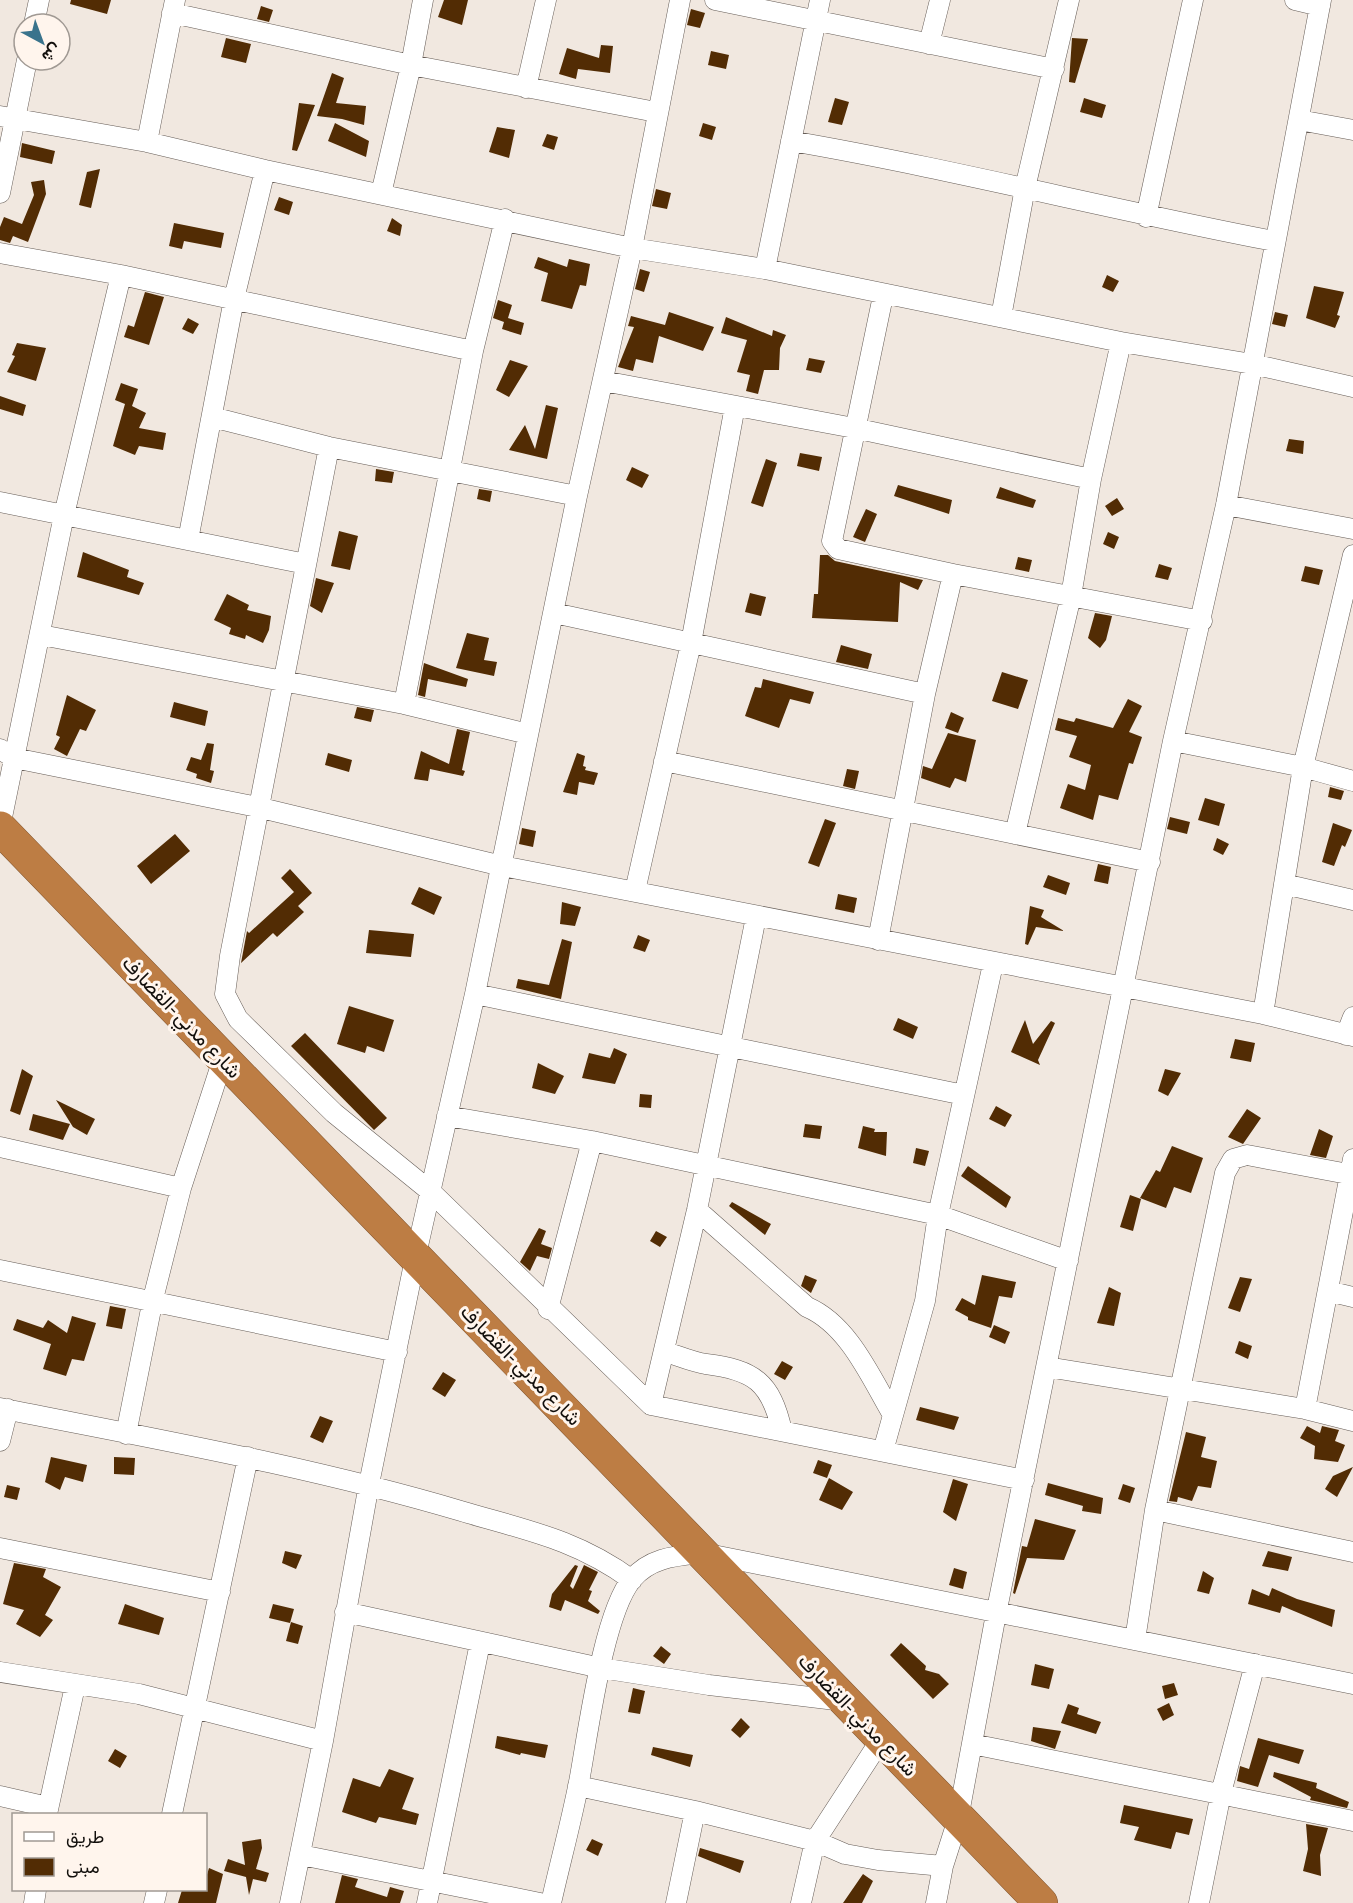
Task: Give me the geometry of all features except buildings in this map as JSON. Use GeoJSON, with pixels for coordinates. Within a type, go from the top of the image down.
{"type":"FeatureCollection","features":[{"type":"Feature","properties":{"kind":"highway","name":"شارع مدني -القضارف"},"geometry":{"type":"LineString","coordinates":[[0,827],[415,1259],[519,1361],[1041,1903]]}},
{"type":"Feature","properties":{"kind":"street"},"geometry":{"type":"LineString","coordinates":[[381,194],[411,65],[423,0]]}},
{"type":"Feature","properties":{"kind":"street"},"geometry":{"type":"LineString","coordinates":[[526,88],[546,0]]}},
{"type":"Feature","properties":{"kind":"street"},"geometry":{"type":"LineString","coordinates":[[290,1903],[323,1741],[369,1484],[415,1259],[502,866],[577,496],[632,248],[656,112],[680,0]]}},
{"type":"Feature","properties":{"kind":"street"},"geometry":{"type":"LineString","coordinates":[[715,0],[1054,69]]}},
{"type":"Feature","properties":{"kind":"street"},"geometry":{"type":"LineString","coordinates":[[765,269],[820,0]]}},
{"type":"Feature","properties":{"kind":"street"},"geometry":{"type":"LineString","coordinates":[[929,44],[940,0]]}},
{"type":"Feature","properties":{"kind":"street"},"geometry":{"type":"LineString","coordinates":[[1001,317],[1025,188],[1069,0]]}},
{"type":"Feature","properties":{"kind":"street"},"geometry":{"type":"LineString","coordinates":[[1146,216],[1193,0]]}},
{"type":"Feature","properties":{"kind":"street"},"geometry":{"type":"LineString","coordinates":[[936,1903],[943,1866],[958,1819],[996,1614],[1173,741],[1202,621],[1226,505],[1274,241],[1321,3],[1294,0]]}},
{"type":"Feature","properties":{"kind":"street"},"geometry":{"type":"LineString","coordinates":[[147,142],[174,6],[411,65],[656,112]]}},
{"type":"Feature","properties":{"kind":"street"},"geometry":{"type":"LineString","coordinates":[[0,193],[7,118],[23,72]]}},
{"type":"Feature","properties":{"kind":"street"},"geometry":{"type":"LineString","coordinates":[[7,118],[147,142],[265,170],[505,219],[632,248],[765,269],[883,296],[1121,342],[1252,364],[1353,387]]}},
{"type":"Feature","properties":{"kind":"street"},"geometry":{"type":"LineString","coordinates":[[1299,120],[1353,130]]}},
{"type":"Feature","properties":{"kind":"street"},"geometry":{"type":"LineString","coordinates":[[791,141],[910,161],[1146,216],[1274,241]]}},
{"type":"Feature","properties":{"kind":"street"},"geometry":{"type":"LineString","coordinates":[[188,540],[234,299],[265,170]]}},
{"type":"Feature","properties":{"kind":"street"},"geometry":{"type":"LineString","coordinates":[[404,704],[473,351],[505,219]]}},
{"type":"Feature","properties":{"kind":"street"},"geometry":{"type":"LineString","coordinates":[[0,253],[121,275],[473,351]]}},
{"type":"Feature","properties":{"kind":"street"},"geometry":{"type":"LineString","coordinates":[[0,827],[7,753],[41,635],[64,515],[121,275]]}},
{"type":"Feature","properties":{"kind":"street"},"geometry":{"type":"LineString","coordinates":[[883,296],[854,428],[832,541],[834,545],[838,549],[953,574],[1202,621]]}},
{"type":"Feature","properties":{"kind":"street"},"geometry":{"type":"LineString","coordinates":[[1015,834],[1071,596],[1091,479],[1121,342]]}},
{"type":"Feature","properties":{"kind":"street"},"geometry":{"type":"LineString","coordinates":[[603,381],[854,428],[1091,479]]}},
{"type":"Feature","properties":{"kind":"street"},"geometry":{"type":"LineString","coordinates":[[635,891],[691,643],[735,406]]}},
{"type":"Feature","properties":{"kind":"street"},"geometry":{"type":"LineString","coordinates":[[212,417],[329,447],[577,496]]}},
{"type":"Feature","properties":{"kind":"street"},"geometry":{"type":"LineString","coordinates":[[329,447],[257,807],[225,994],[238,1019],[334,1113],[430,1191],[549,1309],[651,1405],[1024,1480]]}},
{"type":"Feature","properties":{"kind":"street"},"geometry":{"type":"LineString","coordinates":[[0,502],[306,564]]}},
{"type":"Feature","properties":{"kind":"street"},"geometry":{"type":"LineString","coordinates":[[1226,505],[1353,529]]}},
{"type":"Feature","properties":{"kind":"street"},"geometry":{"type":"LineString","coordinates":[[1263,1014],[1303,767],[1353,555]]}},
{"type":"Feature","properties":{"kind":"street"},"geometry":{"type":"LineString","coordinates":[[878,940],[925,694],[953,574]]}},
{"type":"Feature","properties":{"kind":"street"},"geometry":{"type":"LineString","coordinates":[[554,613],[925,694]]}},
{"type":"Feature","properties":{"kind":"street"},"geometry":{"type":"LineString","coordinates":[[41,635],[404,704],[528,735]]}},
{"type":"Feature","properties":{"kind":"street"},"geometry":{"type":"LineString","coordinates":[[1173,741],[1303,767],[1353,781]]}},
{"type":"Feature","properties":{"kind":"street"},"geometry":{"type":"LineString","coordinates":[[7,753],[257,807],[502,866],[993,964],[1351,1029]]}},
{"type":"Feature","properties":{"kind":"street"},"geometry":{"type":"LineString","coordinates":[[664,761],[903,813],[1150,862]]}},
{"type":"Feature","properties":{"kind":"street"},"geometry":{"type":"LineString","coordinates":[[1284,884],[1353,900]]}},
{"type":"Feature","properties":{"kind":"street"},"geometry":{"type":"LineString","coordinates":[[651,1405],[666,1352],[697,1210],[704,1167],[732,1047],[756,917]]}},
{"type":"Feature","properties":{"kind":"street"},"geometry":{"type":"LineString","coordinates":[[883,1451],[926,1301],[938,1215],[993,964]]}},
{"type":"Feature","properties":{"kind":"street"},"geometry":{"type":"LineString","coordinates":[[475,994],[964,1095]]}},
{"type":"Feature","properties":{"kind":"street"},"geometry":{"type":"LineString","coordinates":[[126,1434],[153,1299],[182,1188],[223,1059]]}},
{"type":"Feature","properties":{"kind":"street"},"geometry":{"type":"LineString","coordinates":[[447,1116],[592,1141],[704,1167],[938,1215],[1068,1261]]}},
{"type":"Feature","properties":{"kind":"street"},"geometry":{"type":"LineString","coordinates":[[549,1309],[592,1141]]}},
{"type":"Feature","properties":{"kind":"street"},"geometry":{"type":"LineString","coordinates":[[0,1147],[182,1188]]}},
{"type":"Feature","properties":{"kind":"street"},"geometry":{"type":"LineString","coordinates":[[1135,1640],[1155,1510],[1225,1173],[1233,1159],[1247,1155],[1352,1169],[1305,1409]]}},
{"type":"Feature","properties":{"kind":"street"},"geometry":{"type":"LineString","coordinates":[[697,1210],[807,1307],[831,1322],[864,1365],[893,1415]]}},
{"type":"Feature","properties":{"kind":"street"},"geometry":{"type":"LineString","coordinates":[[0,1270],[153,1299],[397,1352]]}},
{"type":"Feature","properties":{"kind":"street"},"geometry":{"type":"LineString","coordinates":[[1328,1291],[1353,1297]]}},
{"type":"Feature","properties":{"kind":"street"},"geometry":{"type":"LineString","coordinates":[[666,1352],[707,1364],[736,1368],[755,1378],[767,1393],[777,1412],[782,1431]]}},
{"type":"Feature","properties":{"kind":"street"},"geometry":{"type":"LineString","coordinates":[[1047,1367],[1305,1409],[1353,1421]]}},
{"type":"Feature","properties":{"kind":"street"},"geometry":{"type":"LineString","coordinates":[[0,1441],[4,1409],[248,1456],[369,1484],[571,1543],[604,1559],[632,1580]]}},
{"type":"Feature","properties":{"kind":"street"},"geometry":{"type":"LineString","coordinates":[[172,1813],[220,1592],[230,1530],[248,1456]]}},
{"type":"Feature","properties":{"kind":"street"},"geometry":{"type":"LineString","coordinates":[[1155,1510],[1353,1552]]}},
{"type":"Feature","properties":{"kind":"street"},"geometry":{"type":"LineString","coordinates":[[0,1548],[220,1592]]}},
{"type":"Feature","properties":{"kind":"street"},"geometry":{"type":"LineString","coordinates":[[551,1903],[578,1786],[601,1668],[616,1610],[632,1580],[648,1565],[668,1556],[703,1553],[996,1614],[1353,1684]]}},
{"type":"Feature","properties":{"kind":"street"},"geometry":{"type":"LineString","coordinates":[[345,1612],[601,1668],[709,1685],[844,1701]]}},
{"type":"Feature","properties":{"kind":"street"},"geometry":{"type":"LineString","coordinates":[[427,1903],[480,1643]]}},
{"type":"Feature","properties":{"kind":"street"},"geometry":{"type":"LineString","coordinates":[[1199,1903],[1221,1793],[1255,1664]]}},
{"type":"Feature","properties":{"kind":"street"},"geometry":{"type":"LineString","coordinates":[[0,1672],[75,1686],[139,1694],[323,1741]]}},
{"type":"Feature","properties":{"kind":"street"},"geometry":{"type":"LineString","coordinates":[[0,1796],[48,1811],[75,1686]]}},
{"type":"Feature","properties":{"kind":"street"},"geometry":{"type":"LineString","coordinates":[[801,1903],[815,1841],[882,1738]]}},
{"type":"Feature","properties":{"kind":"street"},"geometry":{"type":"LineString","coordinates":[[972,1744],[1353,1821]]}},
{"type":"Feature","properties":{"kind":"street"},"geometry":{"type":"LineString","coordinates":[[578,1786],[695,1811],[815,1841],[845,1854],[878,1860],[943,1866]]}},
{"type":"Feature","properties":{"kind":"street"},"geometry":{"type":"LineString","coordinates":[[676,1903],[695,1811]]}},
{"type":"Feature","properties":{"kind":"street"},"geometry":{"type":"LineString","coordinates":[[301,1855],[430,1883],[540,1903]]}}]}
